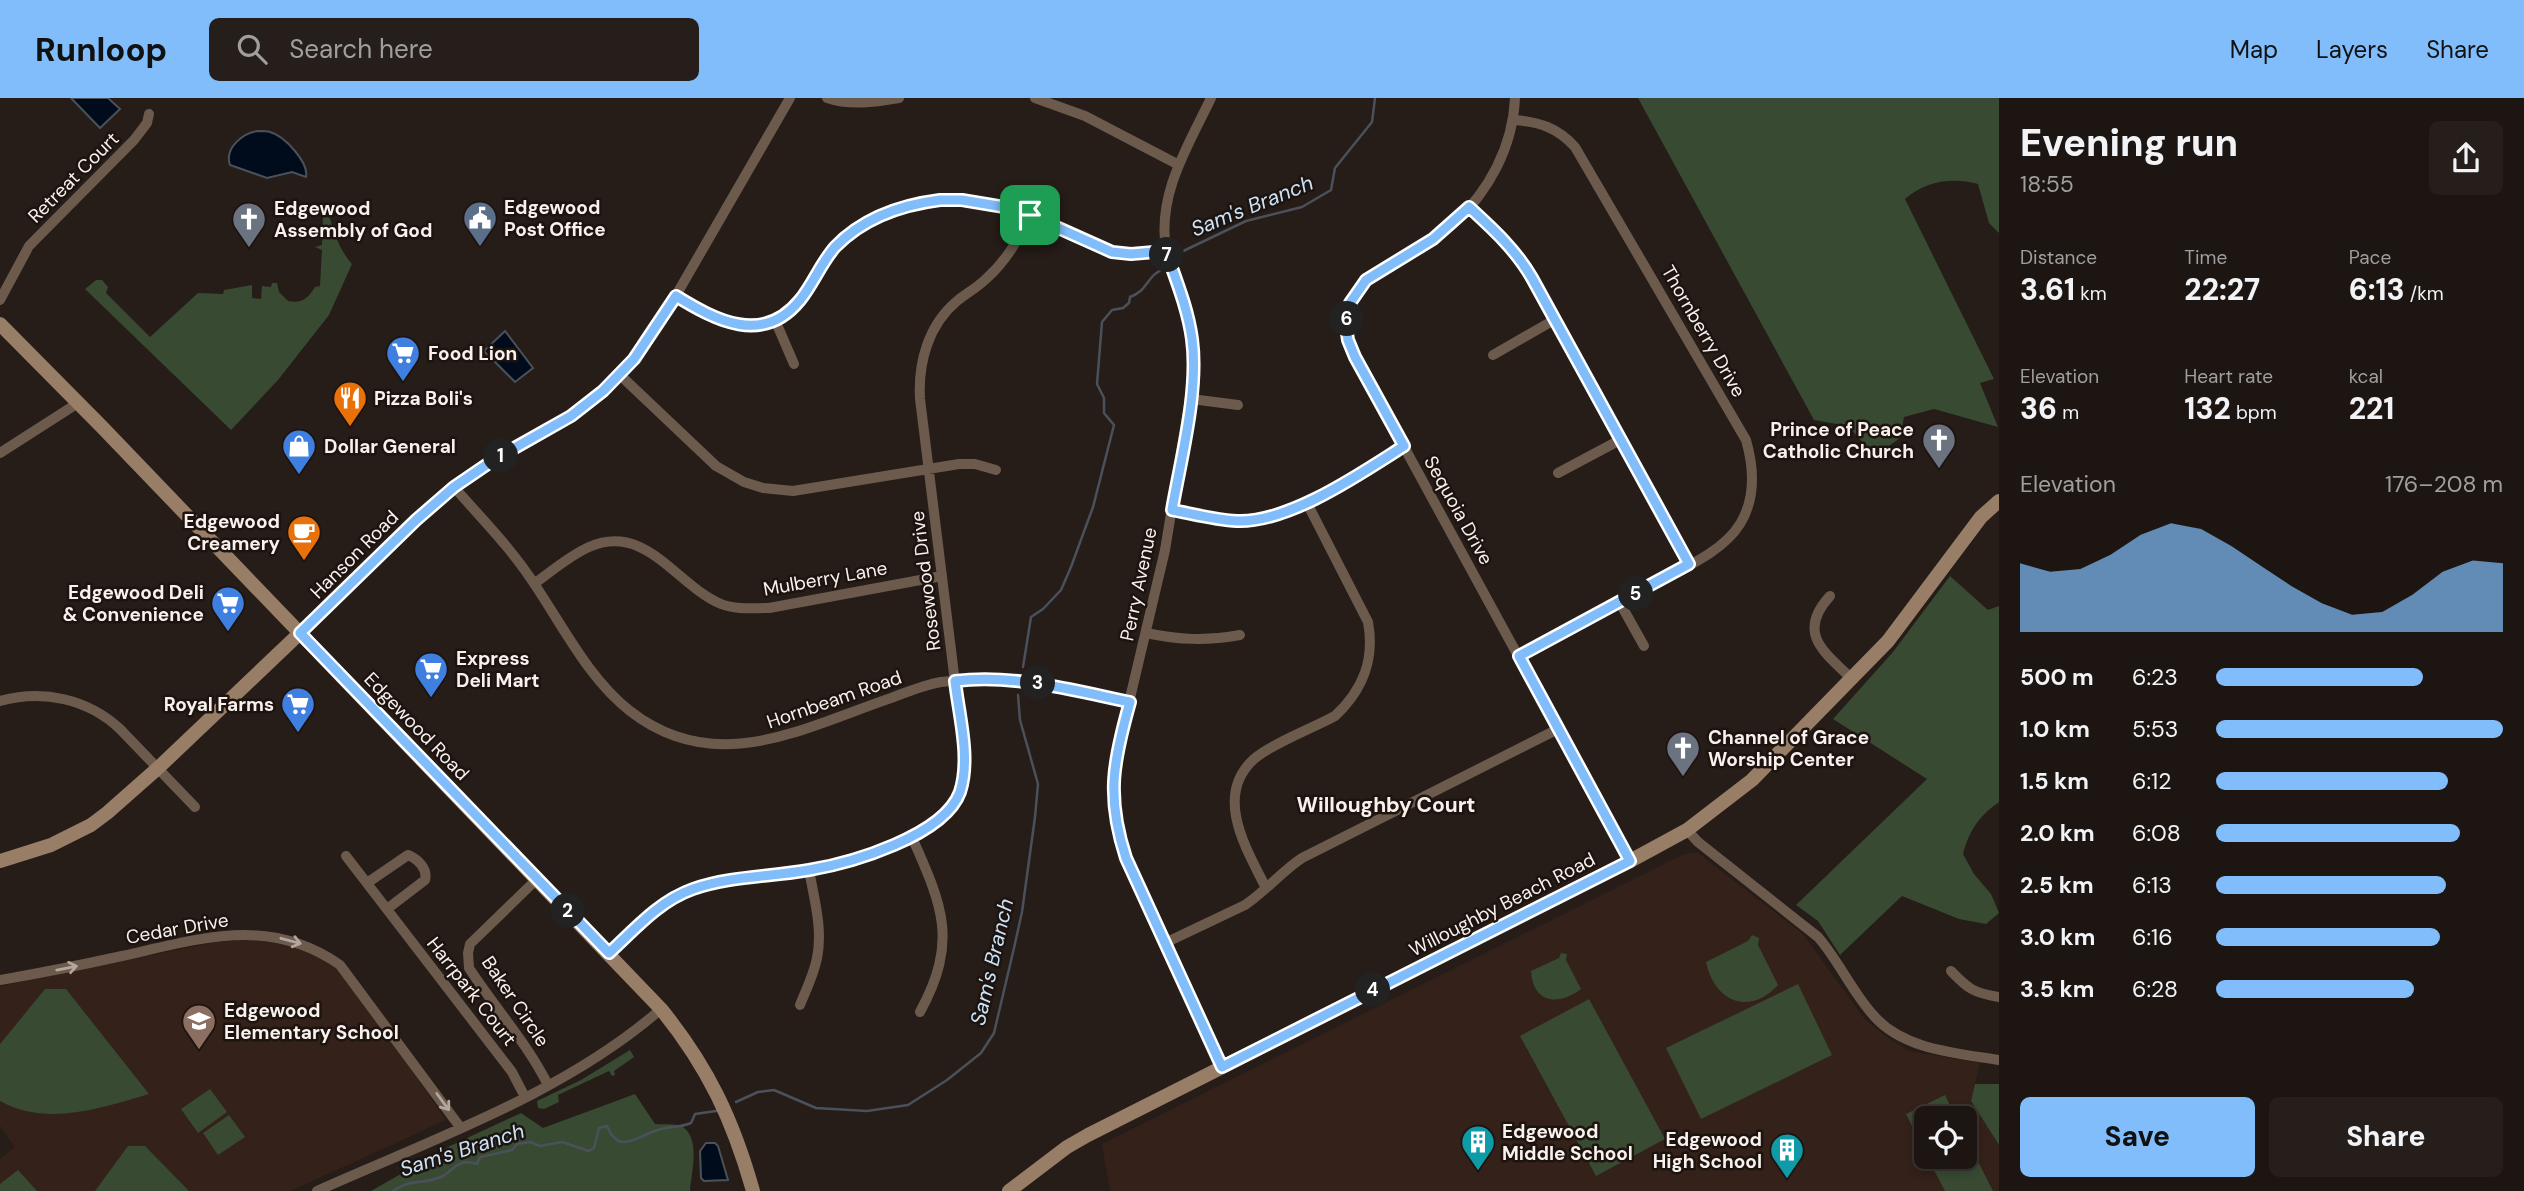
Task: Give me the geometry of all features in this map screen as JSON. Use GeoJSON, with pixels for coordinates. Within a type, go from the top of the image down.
{"type":"FeatureCollection","features":[{"type":"Feature","properties":{"kind":"street","name":"Hanson Road"},"geometry":{"type":"LineString","coordinates":[[0,861],[51,845],[91,825],[107,813],[158,768],[416,520],[454,487],[495,459],[578,411],[620,375],[648,341],[676,296],[790,98]]}},
{"type":"Feature","properties":{"kind":"street"},"geometry":{"type":"LineString","coordinates":[[827,98],[866,103],[899,98]]}},
{"type":"Feature","properties":{"kind":"street"},"geometry":{"type":"LineString","coordinates":[[1035,98],[1085,116],[1179,165]]}},
{"type":"Feature","properties":{"kind":"street","name":"Perry Avenue"},"geometry":{"type":"LineString","coordinates":[[1211,98],[1168,194],[1164,227],[1166,251],[1189,319],[1194,374],[1172,510],[1113,770],[1113,806],[1117,831],[1126,858],[1222,1067]]}},
{"type":"Feature","properties":{"kind":"street","name":"Sequoia Drive"},"geometry":{"type":"LineString","coordinates":[[1515,98],[1514,120],[1494,172],[1482,192],[1433,239],[1366,280],[1350,303],[1346,327],[1355,357],[1630,861]]}},
{"type":"Feature","properties":{"kind":"street","name":"Retreat Court"},"geometry":{"type":"LineString","coordinates":[[0,300],[29,246],[134,140],[147,123],[149,114]]}},
{"type":"Feature","properties":{"kind":"street","name":"Thornberry Drive"},"geometry":{"type":"LineString","coordinates":[[1514,120],[1542,123],[1565,136],[1575,147],[1746,440],[1751,458],[1752,481],[1750,498],[1742,520],[1723,543],[1620,603],[1519,656]]}},
{"type":"Feature","properties":{"kind":"street"},"geometry":{"type":"LineString","coordinates":[[676,296],[722,322],[748,325],[775,320],[802,298],[834,249],[846,237],[896,208],[940,200],[999,205],[1030,215],[1112,252],[1131,254],[1166,251]]}},
{"type":"Feature","properties":{"kind":"street"},"geometry":{"type":"LineString","coordinates":[[1469,207],[1519,257],[1689,564]]}},
{"type":"Feature","properties":{"kind":"street","name":"Rosewood Drive"},"geometry":{"type":"LineString","coordinates":[[609,953],[657,908],[675,896],[718,883],[809,870],[880,850],[911,835],[952,807],[961,787],[965,763],[919,387],[923,355],[928,340],[945,313],[988,278],[1004,259],[1030,215]]}},
{"type":"Feature","properties":{"kind":"street"},"geometry":{"type":"LineString","coordinates":[[775,320],[794,364]]}},
{"type":"Feature","properties":{"kind":"street"},"geometry":{"type":"LineString","coordinates":[[1493,355],[1554,320]]}},
{"type":"Feature","properties":{"kind":"street","name":"Edgewood Road"},"geometry":{"type":"LineString","coordinates":[[0,324],[661,1009],[704,1068],[724,1104],[753,1191]]}},
{"type":"Feature","properties":{"kind":"street"},"geometry":{"type":"LineString","coordinates":[[620,375],[716,466],[744,482],[763,488],[793,491],[967,464],[996,470]]}},
{"type":"Feature","properties":{"kind":"street"},"geometry":{"type":"LineString","coordinates":[[1191,398],[1238,405]]}},
{"type":"Feature","properties":{"kind":"street"},"geometry":{"type":"LineString","coordinates":[[0,453],[78,403]]}},
{"type":"Feature","properties":{"kind":"street"},"geometry":{"type":"LineString","coordinates":[[1558,473],[1620,440]]}},
{"type":"Feature","properties":{"kind":"street"},"geometry":{"type":"LineString","coordinates":[[1172,510],[1215,519],[1256,520],[1282,514],[1307,503],[1404,446]]}},
{"type":"Feature","properties":{"kind":"street","name":"Hornbeam Road"},"geometry":{"type":"LineString","coordinates":[[454,487],[502,540],[535,583],[584,660],[610,694],[658,728],[685,739],[732,745],[781,738],[926,686],[979,678],[1020,680],[1130,702]]}},
{"type":"Feature","properties":{"kind":"street","name":"Willoughby Beach Road"},"geometry":{"type":"LineString","coordinates":[[1016,1188],[1077,1141],[1687,830],[1752,780],[1852,679],[1903,622],[1981,517],[1999,501]]}},
{"type":"Feature","properties":{"kind":"street"},"geometry":{"type":"LineString","coordinates":[[1266,888],[1235,818],[1235,793],[1241,776],[1254,758],[1335,716],[1361,684],[1370,660],[1368,622],[1307,503]]}},
{"type":"Feature","properties":{"kind":"street","name":"Mulberry Lane"},"geometry":{"type":"LineString","coordinates":[[535,583],[584,550],[611,542],[642,547],[656,555],[702,594],[722,604],[748,609],[769,608],[942,576]]}},
{"type":"Feature","properties":{"kind":"street"},"geometry":{"type":"LineString","coordinates":[[1830,596],[1815,617],[1816,638],[1819,646],[1852,679]]}},
{"type":"Feature","properties":{"kind":"street"},"geometry":{"type":"LineString","coordinates":[[1620,603],[1644,646]]}},
{"type":"Feature","properties":{"kind":"street"},"geometry":{"type":"LineString","coordinates":[[1146,633],[1185,640],[1240,635]]}},
{"type":"Feature","properties":{"kind":"street"},"geometry":{"type":"LineString","coordinates":[[0,701],[32,696],[51,697],[89,708],[107,718],[195,807]]}},
{"type":"Feature","properties":{"kind":"street"},"geometry":{"type":"LineString","coordinates":[[1166,943],[1245,905],[1302,858],[1558,729]]}},
{"type":"Feature","properties":{"kind":"street"},"geometry":{"type":"LineString","coordinates":[[1687,830],[1698,842],[1818,936],[1874,1017],[1890,1030],[1929,1047],[1999,1060]]}},
{"type":"Feature","properties":{"kind":"street"},"geometry":{"type":"LineString","coordinates":[[911,835],[935,889],[944,928],[936,980],[920,1012]]}},
{"type":"Feature","properties":{"kind":"street"},"geometry":{"type":"LineString","coordinates":[[367,883],[408,855],[424,869],[427,874],[425,880],[387,909]]}},
{"type":"Feature","properties":{"kind":"street","name":"Harrpark Court"},"geometry":{"type":"LineString","coordinates":[[346,856],[512,1072],[526,1097]]}},
{"type":"Feature","properties":{"kind":"street"},"geometry":{"type":"LineString","coordinates":[[800,1005],[817,959],[818,940],[809,870]]}},
{"type":"Feature","properties":{"kind":"street","name":"Baker Circle"},"geometry":{"type":"LineString","coordinates":[[537,879],[470,944],[467,961],[499,1013],[536,1062],[548,1085]]}},
{"type":"Feature","properties":{"kind":"street","name":"Cedar Drive"},"geometry":{"type":"LineString","coordinates":[[0,980],[220,936],[248,934],[288,939],[325,954],[340,965],[460,1127]]}},
{"type":"Feature","properties":{"kind":"street"},"geometry":{"type":"LineString","coordinates":[[1951,971],[1966,987],[1977,993],[1999,997]]}},
{"type":"Feature","properties":{"kind":"street"},"geometry":{"type":"LineString","coordinates":[[317,1191],[526,1097],[631,1035],[661,1009]]}},
{"type":"Feature","properties":{"kind":"shaded area"},"geometry":{"type":"Polygon","coordinates":[[[1697,852],[1803,934],[1864,1018],[1885,1036],[1910,1051],[1980,1063],[1971,1101],[1974,1106],[1914,1106],[1914,1169],[1977,1169],[1977,1110],[1999,1145],[1999,1191],[1110,1191],[1102,1144],[1684,854],[1697,852]]]}},
{"type":"Feature","properties":{"kind":"shaded area","name":"Edgewood Elementary School"},"geometry":{"type":"Polygon","coordinates":[[[249,939],[283,944],[318,954],[348,979],[446,1120],[291,1191],[0,1191],[0,1159],[14,1147],[0,1126],[0,986],[211,943],[249,939]]]}},
{"type":"Feature","properties":{"kind":"green space"},"geometry":{"type":"Polygon","coordinates":[[[1638,98],[1999,98],[1999,233],[1989,223],[1978,184],[1939,182],[1921,188],[1905,199],[1994,379],[1980,383],[1998,427],[1934,409],[1904,417],[1900,438],[1875,456],[1848,426],[1814,420],[1638,98]]]}},
{"type":"Feature","properties":{"kind":"green space"},"geometry":{"type":"Polygon","coordinates":[[[320,206],[327,210],[339,244],[352,264],[329,315],[278,380],[231,430],[85,289],[96,280],[102,280],[108,287],[106,293],[150,337],[198,293],[223,294],[224,290],[252,285],[252,298],[261,299],[262,286],[271,287],[272,283],[277,283],[279,292],[288,301],[301,301],[315,287],[320,286],[322,250],[315,247],[322,245],[323,213],[316,212],[320,206]]]}},
{"type":"Feature","properties":{"kind":"green space"},"geometry":{"type":"Polygon","coordinates":[[[1950,576],[1988,610],[1999,606],[1999,802],[1976,825],[1963,854],[1974,874],[1991,894],[1999,913],[1986,924],[1959,919],[1902,896],[1840,955],[1818,921],[1796,905],[1927,779],[1833,719],[1893,652],[1950,576]]]}},
{"type":"Feature","properties":{"kind":"green space"},"geometry":{"type":"Polygon","coordinates":[[[1752,935],[1759,938],[1758,945],[1778,985],[1756,1000],[1734,1000],[1717,987],[1706,962],[1748,941],[1752,935]]]}},
{"type":"Feature","properties":{"kind":"green space"},"geometry":{"type":"Polygon","coordinates":[[[1561,953],[1567,954],[1566,960],[1581,989],[1564,998],[1548,999],[1537,990],[1531,971],[1559,958],[1561,953]]]}},
{"type":"Feature","properties":{"kind":"green space"},"geometry":{"type":"Polygon","coordinates":[[[1798,984],[1832,1055],[1701,1119],[1666,1048],[1798,984]]]}},
{"type":"Feature","properties":{"kind":"green space"},"geometry":{"type":"Polygon","coordinates":[[[45,989],[66,989],[149,1094],[112,1105],[55,1114],[18,1109],[0,1101],[0,1044],[45,989]]]}},
{"type":"Feature","properties":{"kind":"green space"},"geometry":{"type":"Polygon","coordinates":[[[1589,999],[1665,1139],[1596,1176],[1520,1036],[1589,999]]]}},
{"type":"Feature","properties":{"kind":"green space"},"geometry":{"type":"Polygon","coordinates":[[[630,1050],[634,1057],[614,1071],[615,1075],[612,1076],[609,1071],[558,1095],[559,1102],[544,1109],[538,1108],[537,1101],[581,1080],[630,1050]]]}},
{"type":"Feature","properties":{"kind":"green space"},"geometry":{"type":"Polygon","coordinates":[[[1975,1084],[1999,1084],[1999,1145],[1977,1110],[1977,1106],[1971,1101],[1975,1084]]]}},
{"type":"Feature","properties":{"kind":"green space"},"geometry":{"type":"Polygon","coordinates":[[[210,1089],[227,1112],[198,1133],[181,1109],[210,1089]]]}},
{"type":"Feature","properties":{"kind":"green space"},"geometry":{"type":"Polygon","coordinates":[[[635,1094],[655,1124],[680,1126],[689,1133],[694,1157],[690,1191],[371,1191],[450,1146],[521,1113],[543,1128],[635,1094]]]}},
{"type":"Feature","properties":{"kind":"green space"},"geometry":{"type":"Polygon","coordinates":[[[1945,1095],[1950,1106],[1922,1106],[1945,1095]]]}},
{"type":"Feature","properties":{"kind":"green space"},"geometry":{"type":"Polygon","coordinates":[[[1914,1110],[1914,1130],[1906,1114],[1914,1110]]]}},
{"type":"Feature","properties":{"kind":"green space"},"geometry":{"type":"Polygon","coordinates":[[[229,1115],[245,1137],[218,1155],[203,1133],[229,1115]]]}},
{"type":"Feature","properties":{"kind":"green space"},"geometry":{"type":"Polygon","coordinates":[[[128,1146],[145,1146],[189,1191],[95,1191],[128,1146]]]}},
{"type":"Feature","properties":{"kind":"green space"},"geometry":{"type":"Polygon","coordinates":[[[1977,1160],[1993,1191],[1945,1191],[1933,1169],[1977,1169],[1977,1160]]]}},
{"type":"Feature","properties":{"kind":"green space"},"geometry":{"type":"Polygon","coordinates":[[[18,1170],[37,1191],[0,1191],[0,1184],[18,1170]]]}},
{"type":"Feature","properties":{"kind":"water"},"geometry":{"type":"Polygon","coordinates":[[[71,98],[108,98],[120,109],[100,128],[71,98]]]}},
{"type":"Feature","properties":{"kind":"water"},"geometry":{"type":"Polygon","coordinates":[[[258,131],[269,132],[289,144],[304,165],[306,177],[292,172],[267,178],[230,165],[230,153],[236,142],[258,131]]]}},
{"type":"Feature","properties":{"kind":"water"},"geometry":{"type":"Polygon","coordinates":[[[505,331],[533,368],[515,382],[484,351],[505,331]]]}},
{"type":"Feature","properties":{"kind":"water"},"geometry":{"type":"Polygon","coordinates":[[[706,1143],[715,1143],[718,1146],[728,1180],[704,1181],[701,1178],[700,1151],[706,1143]]]}},
{"type":"Feature","properties":{"kind":"waterway","name":"Sam's Branch"},"geometry":{"type":"LineString","coordinates":[[1173,259],[1177,254],[1246,221],[1302,207],[1331,190],[1335,168],[1372,122],[1375,98]]}},
{"type":"Feature","properties":{"kind":"waterway","name":"Sam's Branch"},"geometry":{"type":"LineString","coordinates":[[1023,667],[1031,617],[1061,590],[1071,567],[1093,507],[1114,425],[1104,413],[1104,398],[1097,384],[1102,322],[1112,310],[1123,308],[1129,303],[1130,297],[1166,266]]}},
{"type":"Feature","properties":{"kind":"waterway","name":"Sam's Branch"},"geometry":{"type":"LineString","coordinates":[[736,1102],[758,1092],[774,1090],[816,1108],[867,1111],[908,1105],[947,1080],[981,1053],[994,1033],[1014,948],[1022,912],[1035,817],[1038,784],[1020,720],[1018,695]]}},
{"type":"Feature","properties":{"kind":"waterway","name":"Sam's Branch"},"geometry":{"type":"LineString","coordinates":[[393,1191],[406,1184],[441,1177],[462,1163],[477,1164],[480,1157],[512,1150],[517,1144],[530,1142],[540,1146],[562,1142],[589,1151],[594,1148],[599,1128],[607,1126],[617,1140],[628,1142],[662,1129],[691,1123],[695,1114],[716,1111]]}},
{"type":"Feature","properties":{"kind":"place","name":"Edgewood Post Office"},"geometry":{"type":"Point","coordinates":[480,248]}},
{"type":"Feature","properties":{"kind":"place","name":"Edgewood Assembly of God"},"geometry":{"type":"Point","coordinates":[249,249]}},
{"type":"Feature","properties":{"kind":"place","name":"Food Lion"},"geometry":{"type":"Point","coordinates":[403,383]}},
{"type":"Feature","properties":{"kind":"place","name":"Pizza Boli's"},"geometry":{"type":"Point","coordinates":[350,428]}},
{"type":"Feature","properties":{"kind":"place","name":"Prince of Peace Catholic Church"},"geometry":{"type":"Point","coordinates":[1939,470]}},
{"type":"Feature","properties":{"kind":"place","name":"Dollar General"},"geometry":{"type":"Point","coordinates":[299,476]}},
{"type":"Feature","properties":{"kind":"place","name":"Edgewood Creamery"},"geometry":{"type":"Point","coordinates":[304,562]}},
{"type":"Feature","properties":{"kind":"place","name":"Edgewood Deli & Convenience"},"geometry":{"type":"Point","coordinates":[228,633]}},
{"type":"Feature","properties":{"kind":"place","name":"Express Deli Mart"},"geometry":{"type":"Point","coordinates":[431,699]}},
{"type":"Feature","properties":{"kind":"place","name":"Royal Farms"},"geometry":{"type":"Point","coordinates":[298,734]}},
{"type":"Feature","properties":{"kind":"place","name":"Channel of Grace Worship Center"},"geometry":{"type":"Point","coordinates":[1683,778]}},
{"type":"Feature","properties":{"kind":"place","name":"Edgewood Elementary School"},"geometry":{"type":"Point","coordinates":[199,1051]}},
{"type":"Feature","properties":{"kind":"place","name":"Edgewood Middle School"},"geometry":{"type":"Point","coordinates":[1478,1172]}},
{"type":"Feature","properties":{"kind":"place","name":"Edgewood High School"},"geometry":{"type":"Point","coordinates":[1787,1180]}},
{"type":"Feature","properties":{"kind":"district","name":"Willoughby Court"},"geometry":{"type":"Point","coordinates":[1386,805]}},
{"type":"Feature","properties":{"kind":"route"},"geometry":{"type":"LineString","coordinates":[[940,200],[962,200],[999,205],[1030,215],[1112,252],[1131,254],[1166,251],[1189,319],[1194,355],[1191,398],[1172,510],[1237,521],[1282,514],[1307,503],[1404,446],[1348,340],[1347,317],[1354,294],[1366,280],[1433,239],[1469,207],[1502,237],[1532,278],[1689,564],[1519,656],[1630,861],[1222,1067],[1126,858],[1117,831],[1113,806],[1113,770],[1130,702],[1020,680],[979,678],[955,681],[965,763],[959,794],[944,815],[895,844],[839,863],[718,883],[675,896],[644,919],[609,953],[300,633],[416,520],[454,487],[495,459],[571,416],[603,391],[648,341],[676,296],[722,322],[734,325],[762,324],[775,320],[793,308],[834,249],[846,237],[896,208],[940,200]]}}]}
